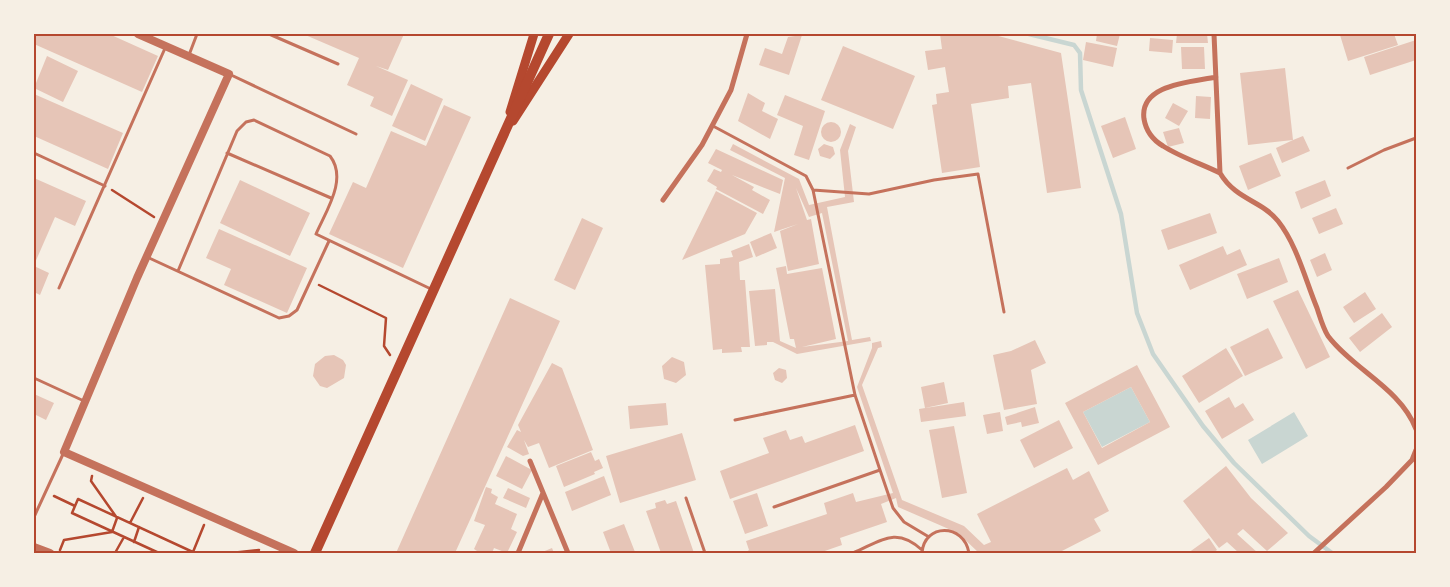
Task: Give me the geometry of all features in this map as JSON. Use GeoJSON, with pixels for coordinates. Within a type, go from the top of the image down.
{"type":"FeatureCollection","features":[{"type":"Feature","properties":{"kind":"highway"},"geometry":{"type":"LineString","coordinates":[[315,553],[549,34]]}},
{"type":"Feature","properties":{"kind":"main road"},"geometry":{"type":"LineString","coordinates":[[501,141],[534,34]]}},
{"type":"Feature","properties":{"kind":"main road"},"geometry":{"type":"LineString","coordinates":[[501,141],[569,34]]}},
{"type":"Feature","properties":{"kind":"street"},"geometry":{"type":"LineString","coordinates":[[138,34],[229,74],[147,256],[64,452],[294,553]]}},
{"type":"Feature","properties":{"kind":"street"},"geometry":{"type":"LineString","coordinates":[[663,200],[713,126],[731,90],[748,34]]}},
{"type":"Feature","properties":{"kind":"street"},"geometry":{"type":"LineString","coordinates":[[1214,34],[1220,173],[1227,184],[1238,195],[1277,220],[1289,237],[1327,334],[1340,350],[1397,399],[1410,414],[1416,429]]}},
{"type":"Feature","properties":{"kind":"street"},"geometry":{"type":"LineString","coordinates":[[1216,77],[1174,86],[1154,93],[1146,102],[1143,117],[1146,131],[1163,146],[1220,173]]}},
{"type":"Feature","properties":{"kind":"street"},"geometry":{"type":"LineString","coordinates":[[1314,553],[1330,540],[1405,466],[1416,450]]}},
{"type":"Feature","properties":{"kind":"street"},"geometry":{"type":"LineString","coordinates":[[530,461],[568,553]]}},
{"type":"Feature","properties":{"kind":"street"},"geometry":{"type":"LineString","coordinates":[[518,553],[543,493]]}},
{"type":"Feature","properties":{"kind":"street"},"geometry":{"type":"LineString","coordinates":[[34,547],[50,553]]}},
{"type":"Feature","properties":{"kind":"lane"},"geometry":{"type":"LineString","coordinates":[[188,56],[197,34]]}},
{"type":"Feature","properties":{"kind":"lane"},"geometry":{"type":"LineString","coordinates":[[269,34],[338,64]]}},
{"type":"Feature","properties":{"kind":"lane"},"geometry":{"type":"LineString","coordinates":[[59,288],[166,46]]}},
{"type":"Feature","properties":{"kind":"lane"},"geometry":{"type":"LineString","coordinates":[[229,74],[356,134]]}},
{"type":"Feature","properties":{"kind":"lane"},"geometry":{"type":"LineString","coordinates":[[178,271],[227,154],[241,126],[254,120],[330,156],[338,170],[338,180],[316,234],[433,290]]}},
{"type":"Feature","properties":{"kind":"lane"},"geometry":{"type":"LineString","coordinates":[[713,126],[806,176],[813,190],[855,395],[880,470],[893,508],[904,522],[929,537]]}},
{"type":"Feature","properties":{"kind":"lane"},"geometry":{"type":"LineString","coordinates":[[1348,168],[1384,150],[1416,138]]}},
{"type":"Feature","properties":{"kind":"lane"},"geometry":{"type":"LineString","coordinates":[[34,153],[105,186]]}},
{"type":"Feature","properties":{"kind":"lane"},"geometry":{"type":"LineString","coordinates":[[227,154],[331,198]]}},
{"type":"Feature","properties":{"kind":"lane"},"geometry":{"type":"LineString","coordinates":[[813,190],[869,194],[934,180],[978,174],[1004,312]]}},
{"type":"Feature","properties":{"kind":"lane"},"geometry":{"type":"LineString","coordinates":[[147,256],[279,318],[289,316],[298,310],[329,241]]}},
{"type":"Feature","properties":{"kind":"lane"},"geometry":{"type":"LineString","coordinates":[[34,378],[85,401]]}},
{"type":"Feature","properties":{"kind":"lane"},"geometry":{"type":"LineString","coordinates":[[735,420],[855,395]]}},
{"type":"Feature","properties":{"kind":"lane"},"geometry":{"type":"LineString","coordinates":[[34,517],[64,452]]}},
{"type":"Feature","properties":{"kind":"lane"},"geometry":{"type":"LineString","coordinates":[[774,507],[880,470]]}},
{"type":"Feature","properties":{"kind":"lane"},"geometry":{"type":"LineString","coordinates":[[686,498],[705,553]]}},
{"type":"Feature","properties":{"kind":"lane"},"geometry":{"type":"LineString","coordinates":[[853,553],[887,538],[902,536],[913,542],[922,552],[929,537],[943,530],[958,533],[967,545],[969,553]]}},
{"type":"Feature","properties":{"kind":"path"},"geometry":{"type":"LineString","coordinates":[[105,186],[156,219],[161,226]]}},
{"type":"Feature","properties":{"kind":"path"},"geometry":{"type":"LineString","coordinates":[[311,281],[386,318],[384,346],[398,366]]}},
{"type":"Feature","properties":{"kind":"path"},"geometry":{"type":"LineString","coordinates":[[95,465],[91,481],[117,518]]}},
{"type":"Feature","properties":{"kind":"path"},"geometry":{"type":"LineString","coordinates":[[130,523],[149,488]]}},
{"type":"Feature","properties":{"kind":"path"},"geometry":{"type":"LineString","coordinates":[[46,492],[75,506]]}},
{"type":"Feature","properties":{"kind":"path"},"geometry":{"type":"LineString","coordinates":[[159,553],[72,513],[78,499],[194,553],[209,515]]}},
{"type":"Feature","properties":{"kind":"path"},"geometry":{"type":"LineString","coordinates":[[112,532],[117,518]]}},
{"type":"Feature","properties":{"kind":"path"},"geometry":{"type":"LineString","coordinates":[[134,542],[139,527]]}},
{"type":"Feature","properties":{"kind":"path"},"geometry":{"type":"LineString","coordinates":[[58,553],[64,540],[112,532]]}},
{"type":"Feature","properties":{"kind":"path"},"geometry":{"type":"LineString","coordinates":[[115,553],[124,537]]}},
{"type":"Feature","properties":{"kind":"path"},"geometry":{"type":"LineString","coordinates":[[231,553],[264,550],[267,541]]}},
{"type":"Feature","properties":{"kind":"path"},"geometry":{"type":"LineString","coordinates":[[182,553],[184,548]]}},
{"type":"Feature","properties":{"kind":"shaded area"},"geometry":{"type":"Polygon","coordinates":[[[1131,387],[1150,422],[1102,447],[1083,412],[1131,387]]]}},
{"type":"Feature","properties":{"kind":"shaded area"},"geometry":{"type":"Polygon","coordinates":[[[1294,412],[1308,436],[1262,464],[1248,440],[1294,412]]]}},
{"type":"Feature","properties":{"kind":"building"},"geometry":{"type":"Polygon","coordinates":[[[34,34],[109,34],[158,56],[142,92],[34,44],[34,34]]]}},
{"type":"Feature","properties":{"kind":"building"},"geometry":{"type":"Polygon","coordinates":[[[303,34],[404,34],[388,70],[376,66],[408,80],[392,116],[370,106],[374,97],[347,85],[359,58],[303,34]]]}},
{"type":"Feature","properties":{"kind":"building"},"geometry":{"type":"Polygon","coordinates":[[[940,34],[991,34],[1061,53],[1081,188],[1047,193],[1031,83],[1008,86],[1009,98],[971,104],[980,167],[942,173],[932,105],[937,104],[936,94],[949,92],[945,67],[928,70],[925,51],[942,49],[940,34]]]}},
{"type":"Feature","properties":{"kind":"building"},"geometry":{"type":"Polygon","coordinates":[[[1097,34],[1120,34],[1117,46],[1096,41],[1097,34]]]}},
{"type":"Feature","properties":{"kind":"building"},"geometry":{"type":"Polygon","coordinates":[[[1177,34],[1207,34],[1208,43],[1176,43],[1177,34]]]}},
{"type":"Feature","properties":{"kind":"building"},"geometry":{"type":"Polygon","coordinates":[[[1394,34],[1398,45],[1348,61],[1340,35],[1394,34]]]}},
{"type":"Feature","properties":{"kind":"building"},"geometry":{"type":"Polygon","coordinates":[[[802,35],[789,75],[759,65],[765,48],[782,54],[788,37],[802,35]]]}},
{"type":"Feature","properties":{"kind":"building"},"geometry":{"type":"Polygon","coordinates":[[[1150,38],[1173,40],[1172,53],[1149,51],[1150,38]]]}},
{"type":"Feature","properties":{"kind":"building"},"geometry":{"type":"Polygon","coordinates":[[[1416,40],[1416,60],[1370,75],[1364,57],[1416,40]]]}},
{"type":"Feature","properties":{"kind":"building"},"geometry":{"type":"Polygon","coordinates":[[[1086,42],[1117,48],[1113,67],[1083,60],[1086,42]]]}},
{"type":"Feature","properties":{"kind":"building"},"geometry":{"type":"Polygon","coordinates":[[[843,46],[915,76],[893,129],[821,100],[843,46]]]}},
{"type":"Feature","properties":{"kind":"building"},"geometry":{"type":"Polygon","coordinates":[[[1181,47],[1204,47],[1205,69],[1182,69],[1181,47]]]}},
{"type":"Feature","properties":{"kind":"building"},"geometry":{"type":"Polygon","coordinates":[[[47,56],[78,71],[63,102],[34,88],[47,56]]]}},
{"type":"Feature","properties":{"kind":"building"},"geometry":{"type":"Polygon","coordinates":[[[1285,68],[1293,140],[1248,145],[1240,73],[1285,68]]]}},
{"type":"Feature","properties":{"kind":"building"},"geometry":{"type":"Polygon","coordinates":[[[411,84],[443,99],[425,141],[392,126],[411,84]]]}},
{"type":"Feature","properties":{"kind":"building"},"geometry":{"type":"Polygon","coordinates":[[[748,93],[765,103],[762,111],[778,119],[770,139],[738,121],[748,93]]]}},
{"type":"Feature","properties":{"kind":"building"},"geometry":{"type":"Polygon","coordinates":[[[34,94],[123,133],[108,169],[34,136],[34,94]]]}},
{"type":"Feature","properties":{"kind":"building"},"geometry":{"type":"Polygon","coordinates":[[[785,95],[825,111],[809,160],[794,155],[803,126],[777,115],[785,95]]]}},
{"type":"Feature","properties":{"kind":"building"},"geometry":{"type":"Polygon","coordinates":[[[1196,96],[1211,97],[1210,119],[1195,118],[1196,96]]]}},
{"type":"Feature","properties":{"kind":"building"},"geometry":{"type":"Polygon","coordinates":[[[1173,103],[1188,111],[1179,126],[1165,118],[1173,103]]]}},
{"type":"Feature","properties":{"kind":"building"},"geometry":{"type":"Polygon","coordinates":[[[444,105],[471,117],[403,268],[329,234],[353,182],[366,188],[391,131],[426,146],[444,105]]]}},
{"type":"Feature","properties":{"kind":"building"},"geometry":{"type":"Polygon","coordinates":[[[1125,117],[1136,149],[1113,158],[1101,126],[1125,117]]]}},
{"type":"Feature","properties":{"kind":"building"},"geometry":{"type":"Polygon","coordinates":[[[831,122],[838,125],[841,132],[838,139],[831,142],[824,139],[821,132],[824,125],[831,122]]]}},
{"type":"Feature","properties":{"kind":"building"},"geometry":{"type":"Polygon","coordinates":[[[850,124],[856,127],[848,151],[854,202],[827,207],[852,340],[870,337],[871,341],[797,354],[773,342],[767,342],[767,345],[755,346],[749,291],[775,289],[780,341],[796,348],[794,339],[790,339],[776,268],[786,266],[787,274],[822,268],[836,339],[802,347],[848,341],[822,213],[809,217],[796,188],[807,220],[811,219],[819,264],[788,271],[780,231],[798,224],[774,232],[785,178],[730,150],[733,144],[799,179],[809,205],[845,197],[840,150],[850,124]]]}},
{"type":"Feature","properties":{"kind":"building"},"geometry":{"type":"Polygon","coordinates":[[[1179,128],[1184,143],[1168,147],[1163,132],[1179,128]]]}},
{"type":"Feature","properties":{"kind":"building"},"geometry":{"type":"Polygon","coordinates":[[[1303,136],[1310,151],[1282,163],[1276,148],[1303,136]]]}},
{"type":"Feature","properties":{"kind":"building"},"geometry":{"type":"Polygon","coordinates":[[[824,144],[833,147],[835,154],[830,159],[820,156],[818,149],[824,144]]]}},
{"type":"Feature","properties":{"kind":"building"},"geometry":{"type":"Polygon","coordinates":[[[716,149],[783,180],[780,194],[732,175],[754,187],[752,190],[770,200],[763,214],[716,189],[717,187],[707,181],[714,169],[721,172],[722,170],[708,163],[716,149]]]}},
{"type":"Feature","properties":{"kind":"building"},"geometry":{"type":"Polygon","coordinates":[[[1271,153],[1281,176],[1248,190],[1239,166],[1271,153]]]}},
{"type":"Feature","properties":{"kind":"building"},"geometry":{"type":"Polygon","coordinates":[[[34,178],[86,201],[75,226],[55,217],[34,265],[34,178]]]}},
{"type":"Feature","properties":{"kind":"building"},"geometry":{"type":"Polygon","coordinates":[[[240,180],[310,213],[290,256],[220,223],[240,180]]]}},
{"type":"Feature","properties":{"kind":"building"},"geometry":{"type":"Polygon","coordinates":[[[1325,180],[1331,196],[1301,209],[1295,192],[1325,180]]]}},
{"type":"Feature","properties":{"kind":"building"},"geometry":{"type":"Polygon","coordinates":[[[716,191],[757,213],[745,234],[682,260],[716,191]]]}},
{"type":"Feature","properties":{"kind":"building"},"geometry":{"type":"Polygon","coordinates":[[[1336,208],[1343,224],[1319,234],[1312,218],[1336,208]]]}},
{"type":"Feature","properties":{"kind":"building"},"geometry":{"type":"Polygon","coordinates":[[[1210,213],[1217,233],[1168,250],[1161,230],[1210,213]]]}},
{"type":"Feature","properties":{"kind":"building"},"geometry":{"type":"Polygon","coordinates":[[[582,218],[603,228],[575,290],[554,280],[582,218]]]}},
{"type":"Feature","properties":{"kind":"building"},"geometry":{"type":"Polygon","coordinates":[[[219,229],[307,268],[287,313],[224,285],[231,269],[206,258],[219,229]]]}},
{"type":"Feature","properties":{"kind":"building"},"geometry":{"type":"Polygon","coordinates":[[[771,233],[777,248],[756,257],[750,242],[771,233]]]}},
{"type":"Feature","properties":{"kind":"building"},"geometry":{"type":"Polygon","coordinates":[[[749,244],[753,257],[739,262],[740,280],[745,280],[750,347],[741,347],[742,352],[722,353],[722,349],[713,350],[705,265],[720,264],[720,259],[733,257],[731,251],[749,244]]]}},
{"type":"Feature","properties":{"kind":"building"},"geometry":{"type":"Polygon","coordinates":[[[1223,246],[1227,255],[1240,249],[1247,265],[1190,290],[1179,265],[1223,246]]]}},
{"type":"Feature","properties":{"kind":"building"},"geometry":{"type":"Polygon","coordinates":[[[1325,253],[1332,270],[1317,277],[1310,260],[1325,253]]]}},
{"type":"Feature","properties":{"kind":"building"},"geometry":{"type":"Polygon","coordinates":[[[1279,258],[1288,282],[1247,299],[1237,274],[1279,258]]]}},
{"type":"Feature","properties":{"kind":"building"},"geometry":{"type":"Polygon","coordinates":[[[34,266],[49,273],[40,295],[34,292],[34,266]]]}},
{"type":"Feature","properties":{"kind":"building"},"geometry":{"type":"Polygon","coordinates":[[[1298,290],[1330,357],[1306,369],[1273,301],[1298,290]]]}},
{"type":"Feature","properties":{"kind":"building"},"geometry":{"type":"Polygon","coordinates":[[[1365,292],[1376,309],[1354,323],[1343,307],[1365,292]]]}},
{"type":"Feature","properties":{"kind":"building"},"geometry":{"type":"Polygon","coordinates":[[[510,298],[560,321],[455,553],[396,553],[510,298]]]}},
{"type":"Feature","properties":{"kind":"building"},"geometry":{"type":"Polygon","coordinates":[[[1382,313],[1392,327],[1360,352],[1349,338],[1382,313]]]}},
{"type":"Feature","properties":{"kind":"building"},"geometry":{"type":"Polygon","coordinates":[[[1268,328],[1283,358],[1245,376],[1230,347],[1268,328]]]}},
{"type":"Feature","properties":{"kind":"building"},"geometry":{"type":"Polygon","coordinates":[[[1035,340],[1046,363],[1031,370],[1037,404],[1004,410],[993,355],[1011,351],[1035,340]]]}},
{"type":"Feature","properties":{"kind":"building"},"geometry":{"type":"Polygon","coordinates":[[[881,341],[882,347],[878,348],[862,385],[902,500],[964,526],[984,545],[991,542],[977,514],[1067,468],[1073,480],[1089,471],[1109,511],[1094,519],[1101,531],[1058,553],[979,553],[958,533],[898,507],[896,498],[881,504],[887,522],[840,538],[842,545],[819,553],[803,553],[802,551],[795,553],[745,553],[749,550],[746,541],[827,514],[824,503],[853,493],[856,502],[893,493],[857,387],[872,348],[872,343],[881,341]]]}},
{"type":"Feature","properties":{"kind":"building"},"geometry":{"type":"Polygon","coordinates":[[[1226,348],[1243,376],[1199,403],[1182,376],[1226,348]]]}},
{"type":"Feature","properties":{"kind":"building"},"geometry":{"type":"Polygon","coordinates":[[[334,355],[343,360],[346,365],[344,378],[327,388],[320,386],[313,376],[315,364],[325,356],[334,355]]]}},
{"type":"Feature","properties":{"kind":"building"},"geometry":{"type":"Polygon","coordinates":[[[672,357],[684,362],[686,375],[676,383],[664,379],[662,366],[672,357]]]}},
{"type":"Feature","properties":{"kind":"building"},"geometry":{"type":"Polygon","coordinates":[[[552,363],[562,368],[593,450],[549,468],[539,443],[528,447],[524,440],[529,454],[523,456],[507,447],[517,430],[521,432],[518,425],[552,363]]]}},
{"type":"Feature","properties":{"kind":"building"},"geometry":{"type":"Polygon","coordinates":[[[1137,365],[1170,427],[1098,465],[1065,403],[1137,365]],[[1131,387],[1083,412],[1102,448],[1150,422],[1131,387]]]}},
{"type":"Feature","properties":{"kind":"building"},"geometry":{"type":"Polygon","coordinates":[[[779,368],[786,370],[787,378],[782,383],[775,380],[773,373],[779,368]]]}},
{"type":"Feature","properties":{"kind":"building"},"geometry":{"type":"Polygon","coordinates":[[[944,382],[948,403],[925,408],[921,387],[944,382]]]}},
{"type":"Feature","properties":{"kind":"building"},"geometry":{"type":"Polygon","coordinates":[[[34,394],[54,403],[46,420],[34,414],[34,394]]]}},
{"type":"Feature","properties":{"kind":"building"},"geometry":{"type":"Polygon","coordinates":[[[1229,397],[1235,408],[1243,403],[1254,420],[1222,439],[1205,411],[1229,397]]]}},
{"type":"Feature","properties":{"kind":"building"},"geometry":{"type":"Polygon","coordinates":[[[964,402],[966,416],[921,422],[919,409],[964,402]]]}},
{"type":"Feature","properties":{"kind":"building"},"geometry":{"type":"Polygon","coordinates":[[[666,403],[668,425],[630,429],[628,406],[666,403]]]}},
{"type":"Feature","properties":{"kind":"building"},"geometry":{"type":"Polygon","coordinates":[[[1035,407],[1039,423],[1022,427],[1021,422],[1007,425],[1005,417],[1035,407]]]}},
{"type":"Feature","properties":{"kind":"building"},"geometry":{"type":"Polygon","coordinates":[[[1000,412],[1003,431],[987,434],[983,415],[1000,412]]]}},
{"type":"Feature","properties":{"kind":"building"},"geometry":{"type":"Polygon","coordinates":[[[1059,420],[1073,448],[1034,468],[1020,440],[1059,420]]]}},
{"type":"Feature","properties":{"kind":"building"},"geometry":{"type":"Polygon","coordinates":[[[855,425],[864,451],[730,499],[720,471],[769,453],[763,438],[786,430],[790,440],[802,436],[805,443],[855,425]]]}},
{"type":"Feature","properties":{"kind":"building"},"geometry":{"type":"Polygon","coordinates":[[[954,426],[967,493],[942,498],[929,430],[954,426]]]}},
{"type":"Feature","properties":{"kind":"building"},"geometry":{"type":"Polygon","coordinates":[[[682,433],[696,480],[620,503],[606,456],[682,433]]]}},
{"type":"Feature","properties":{"kind":"building"},"geometry":{"type":"Polygon","coordinates":[[[591,452],[595,461],[599,459],[603,468],[594,472],[595,474],[564,487],[556,466],[591,452]]]}},
{"type":"Feature","properties":{"kind":"building"},"geometry":{"type":"Polygon","coordinates":[[[506,456],[532,470],[522,489],[496,476],[506,456]]]}},
{"type":"Feature","properties":{"kind":"building"},"geometry":{"type":"Polygon","coordinates":[[[1226,466],[1251,498],[1288,533],[1267,551],[1243,529],[1237,534],[1258,553],[1239,553],[1227,542],[1219,548],[1183,501],[1226,466]]]}},
{"type":"Feature","properties":{"kind":"building"},"geometry":{"type":"Polygon","coordinates":[[[604,476],[611,495],[572,511],[565,492],[604,476]]]}},
{"type":"Feature","properties":{"kind":"building"},"geometry":{"type":"Polygon","coordinates":[[[486,487],[492,489],[491,493],[498,497],[495,504],[517,514],[511,529],[517,532],[507,553],[494,548],[492,553],[480,553],[474,549],[485,525],[474,521],[486,487]]]}},
{"type":"Feature","properties":{"kind":"building"},"geometry":{"type":"Polygon","coordinates":[[[508,488],[530,498],[526,508],[503,498],[508,488]]]}},
{"type":"Feature","properties":{"kind":"building"},"geometry":{"type":"Polygon","coordinates":[[[757,493],[768,526],[745,534],[733,501],[757,493]]]}},
{"type":"Feature","properties":{"kind":"building"},"geometry":{"type":"Polygon","coordinates":[[[665,500],[667,504],[676,501],[694,553],[661,553],[646,511],[656,508],[655,503],[665,500]]]}},
{"type":"Feature","properties":{"kind":"building"},"geometry":{"type":"Polygon","coordinates":[[[624,524],[635,552],[611,553],[603,532],[624,524]]]}},
{"type":"Feature","properties":{"kind":"building"},"geometry":{"type":"Polygon","coordinates":[[[1209,538],[1217,550],[1213,553],[1188,553],[1209,538]]]}},
{"type":"Feature","properties":{"kind":"building"},"geometry":{"type":"Polygon","coordinates":[[[552,548],[554,553],[540,553],[552,548]]]}},
{"type":"Feature","properties":{"kind":"waterway"},"geometry":{"type":"LineString","coordinates":[[1029,34],[1074,45],[1080,53],[1081,90],[1121,214],[1137,313],[1153,354],[1203,426],[1234,463],[1309,536],[1332,553]]}}]}
